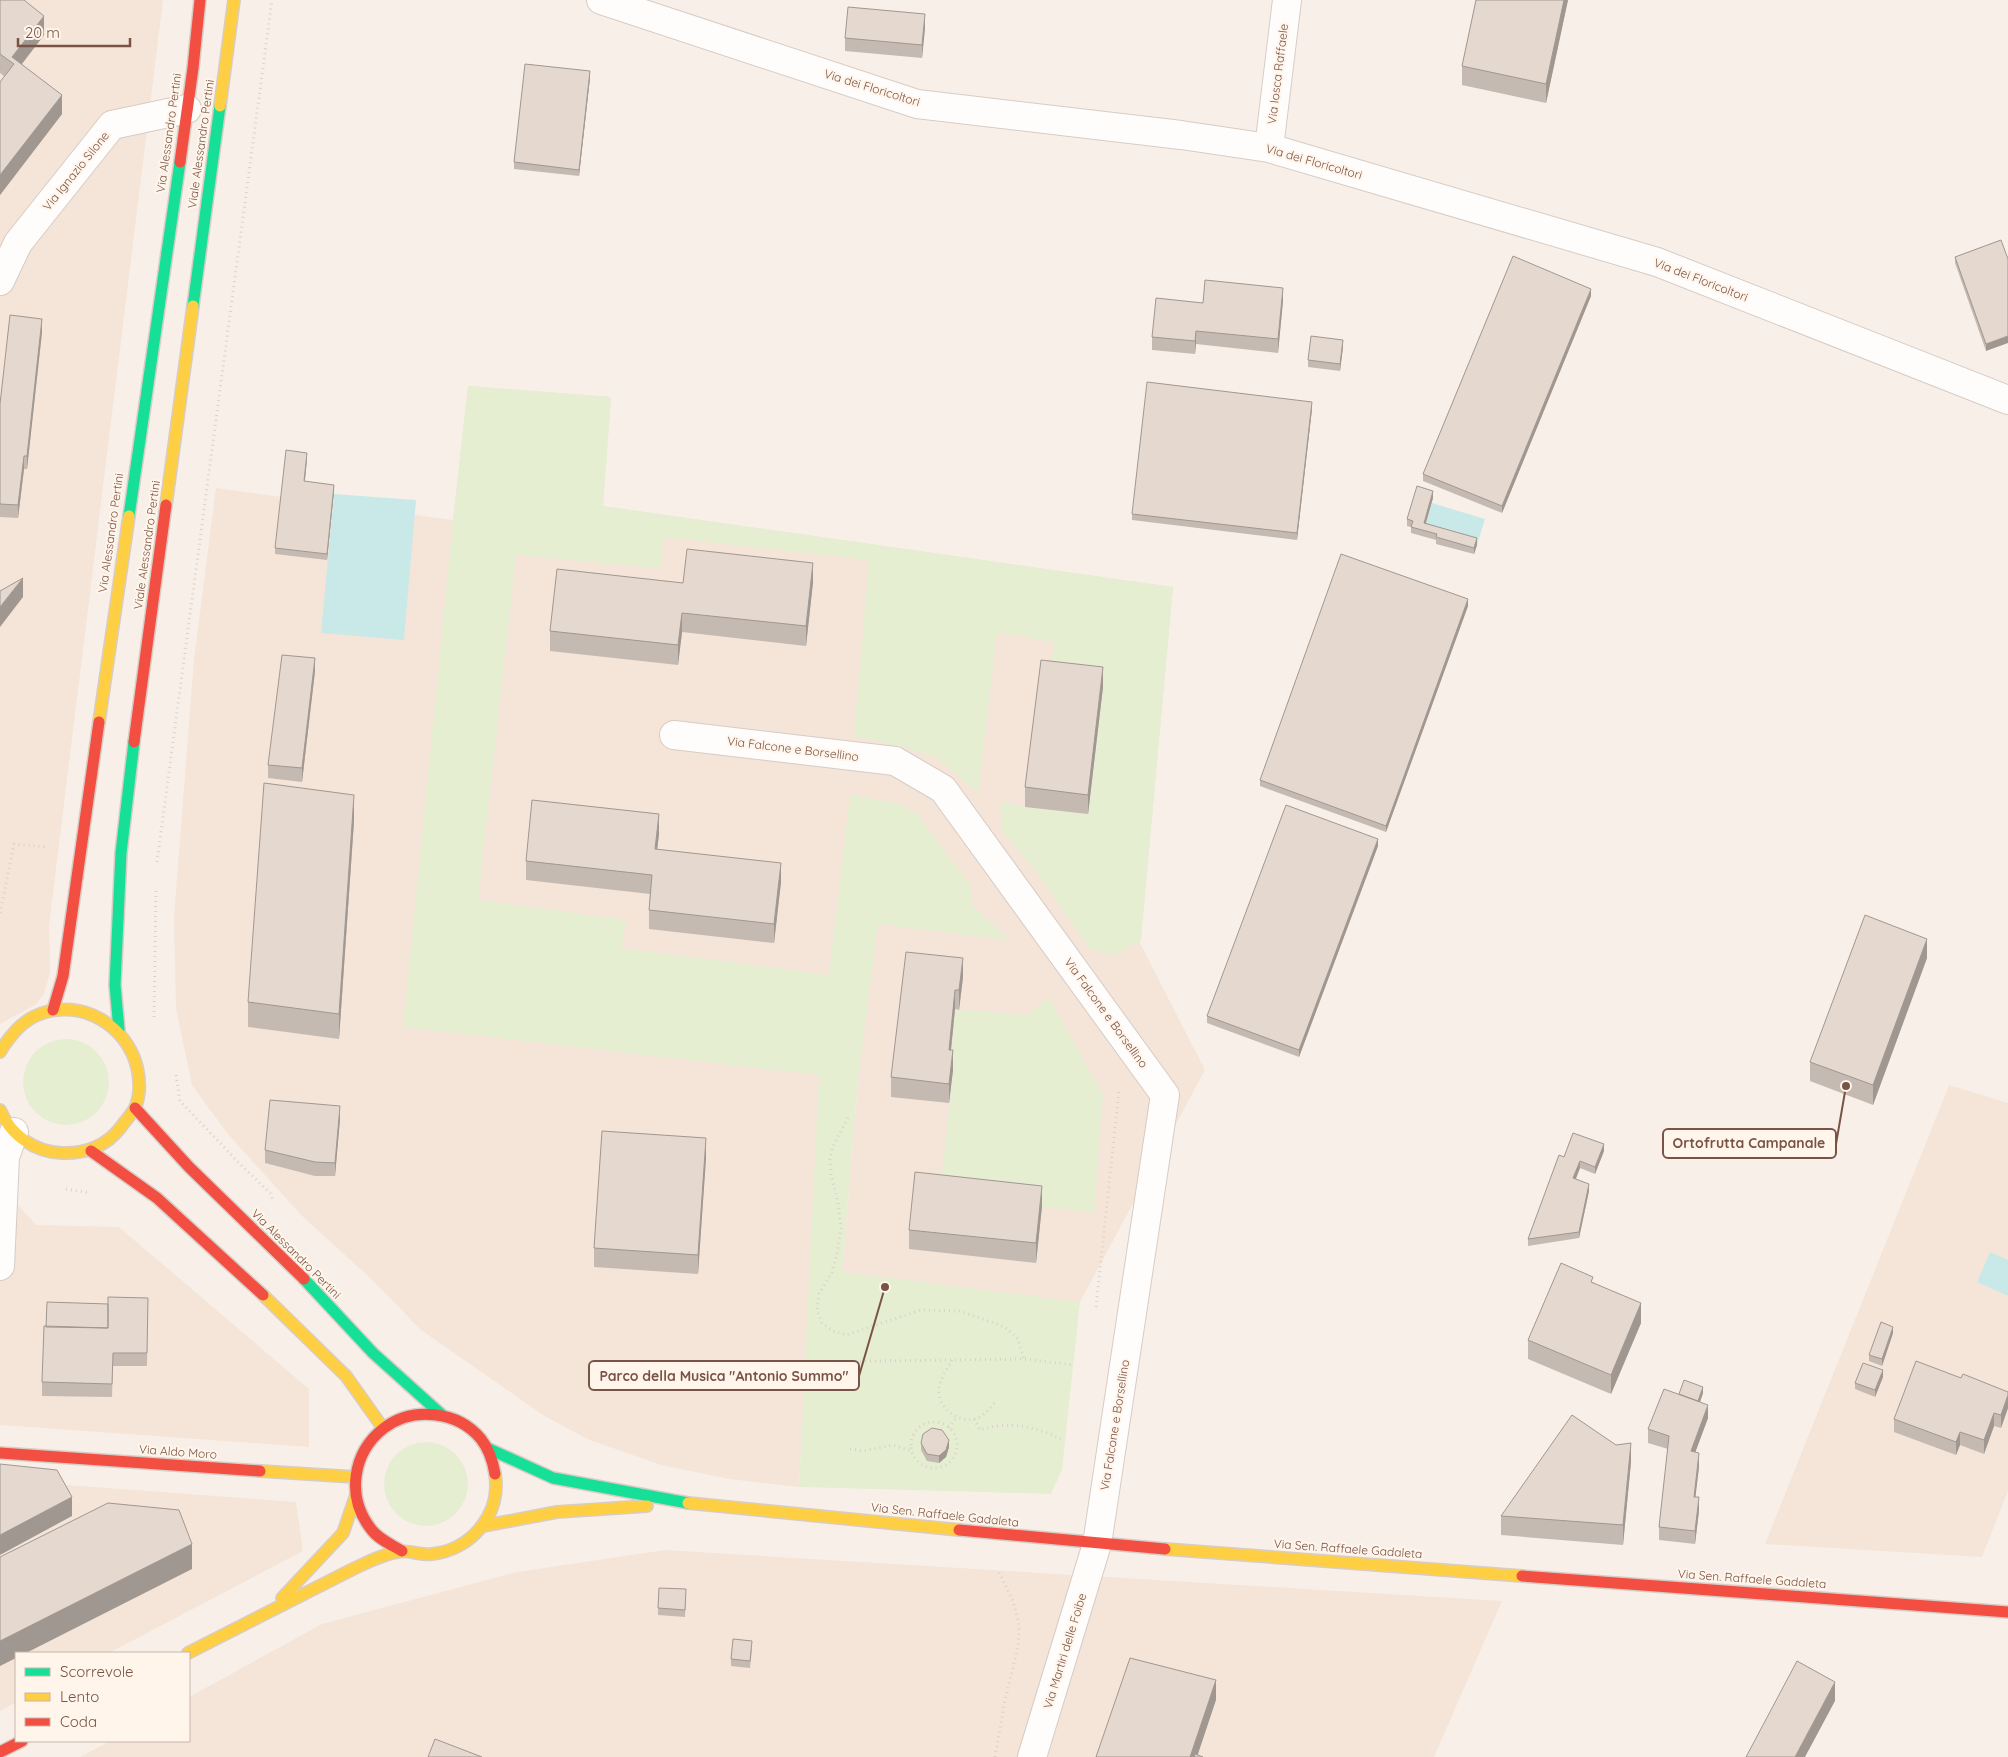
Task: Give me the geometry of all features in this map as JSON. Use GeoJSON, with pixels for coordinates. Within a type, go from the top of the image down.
{"type":"FeatureCollection","features":[{"type":"Feature","properties":{"kind":"main road","name":"Via Alessandro Pertini"},"geometry":{"type":"LineString","coordinates":[[52,1010],[64,966],[187,109],[200,0]]}},
{"type":"Feature","properties":{"kind":"main road","name":"Viale Alessandro Pertini"},"geometry":{"type":"LineString","coordinates":[[119,1030],[115,985],[121,852],[137,718],[234,0]]}},
{"type":"Feature","properties":{"kind":"main road"},"geometry":{"type":"LineString","coordinates":[[0,1052],[11,1034],[30,1018],[52,1010],[70,1009],[88,1012],[105,1019],[119,1030],[131,1047],[138,1067],[140,1088],[135,1108],[125,1127],[110,1141],[91,1151],[70,1155],[50,1153],[30,1145],[7,1121]]}},
{"type":"Feature","properties":{"kind":"main road","name":"Via Alessandro Pertini"},"geometry":{"type":"LineString","coordinates":[[135,1108],[189,1167],[305,1280],[373,1353],[442,1415]]}},
{"type":"Feature","properties":{"kind":"main road"},"geometry":{"type":"LineString","coordinates":[[91,1151],[157,1198],[282,1313],[346,1376],[383,1428]]}},
{"type":"Feature","properties":{"kind":"main road"},"geometry":{"type":"LineString","coordinates":[[426,1413],[442,1415],[460,1422],[475,1433],[487,1448],[495,1467],[497,1488],[493,1508],[483,1526],[467,1542],[447,1552],[425,1555],[402,1551],[386,1542],[371,1529],[361,1513],[356,1495],[355,1477],[360,1458],[369,1441],[383,1428],[396,1420],[426,1413]]}},
{"type":"Feature","properties":{"kind":"main road","name":"Via Sen. Raffaele Gadaleta"},"geometry":{"type":"LineString","coordinates":[[487,1448],[553,1478],[686,1503],[1097,1544],[2008,1612]]}},
{"type":"Feature","properties":{"kind":"main road","name":"Via Aldo Moro"},"geometry":{"type":"LineString","coordinates":[[0,1453],[355,1477]]}},
{"type":"Feature","properties":{"kind":"main road"},"geometry":{"type":"LineString","coordinates":[[271,1610],[343,1532],[356,1495]]}},
{"type":"Feature","properties":{"kind":"main road","name":"Via Sen. Raffaele Gadaleta"},"geometry":{"type":"LineString","coordinates":[[483,1526],[556,1512],[686,1503]]}},
{"type":"Feature","properties":{"kind":"main road"},"geometry":{"type":"LineString","coordinates":[[190,1652],[366,1563],[402,1551]]}},
{"type":"Feature","properties":{"kind":"main road"},"geometry":{"type":"LineString","coordinates":[[0,1752],[20,1742]]}},
{"type":"Feature","properties":{"kind":"street","name":"Via dei Floricoltori"},"geometry":{"type":"LineString","coordinates":[[601,0],[917,104],[1171,134],[1269,148],[1657,262],[2008,400]]}},
{"type":"Feature","properties":{"kind":"street","name":"Via Iosca Raffaele"},"geometry":{"type":"LineString","coordinates":[[1269,148],[1287,0]]}},
{"type":"Feature","properties":{"kind":"street","name":"Via Ignazio Silone"},"geometry":{"type":"LineString","coordinates":[[0,280],[18,243],[112,126],[187,109]]}},
{"type":"Feature","properties":{"kind":"street","name":"Via Falcone e Borsellino"},"geometry":{"type":"LineString","coordinates":[[674,735],[895,761],[943,789],[1165,1095],[1097,1544]]}},
{"type":"Feature","properties":{"kind":"street"},"geometry":{"type":"LineString","coordinates":[[0,1266],[7,1121]]}},
{"type":"Feature","properties":{"kind":"street","name":"Via Martiri delle Foibe"},"geometry":{"type":"LineString","coordinates":[[1032,1757],[1097,1544]]}},
{"type":"Feature","properties":{"kind":"path"},"geometry":{"type":"LineString","coordinates":[[156,869],[272,0]]}},
{"type":"Feature","properties":{"kind":"path"},"geometry":{"type":"LineString","coordinates":[[154,1027],[156,879]]}},
{"type":"Feature","properties":{"kind":"path"},"geometry":{"type":"LineString","coordinates":[[1096,1308],[1119,1093],[1120,1034]]}},
{"type":"Feature","properties":{"kind":"path"},"geometry":{"type":"LineString","coordinates":[[174,1066],[180,1101],[271,1194],[274,1203]]}},
{"type":"Feature","properties":{"kind":"path"},"geometry":{"type":"LineString","coordinates":[[848,1118],[833,1146],[830,1160],[831,1174],[838,1202],[840,1228],[837,1254],[832,1272],[819,1294],[817,1311],[822,1323],[834,1331],[846,1335],[921,1310],[960,1311],[1005,1327],[1018,1339],[1024,1359]]}},
{"type":"Feature","properties":{"kind":"path"},"geometry":{"type":"LineString","coordinates":[[64,1188],[98,1194]]}},
{"type":"Feature","properties":{"kind":"path"},"geometry":{"type":"LineString","coordinates":[[806,1362],[1024,1359],[1073,1365]]}},
{"type":"Feature","properties":{"kind":"path"},"geometry":{"type":"LineString","coordinates":[[953,1360],[940,1381],[938,1393],[943,1405],[951,1414],[974,1420],[984,1414],[995,1402]]}},
{"type":"Feature","properties":{"kind":"path"},"geometry":{"type":"LineString","coordinates":[[949,1428],[957,1417]]}},
{"type":"Feature","properties":{"kind":"path"},"geometry":{"type":"LineString","coordinates":[[974,1420],[980,1430],[1000,1425],[1015,1425],[1032,1428],[1064,1441]]}},
{"type":"Feature","properties":{"kind":"path"},"geometry":{"type":"LineString","coordinates":[[938,1422],[949,1428],[955,1436],[957,1443],[954,1458],[948,1464],[934,1469],[926,1467],[914,1458],[911,1451],[912,1436],[923,1424],[938,1422]]}},
{"type":"Feature","properties":{"kind":"path"},"geometry":{"type":"LineString","coordinates":[[850,1450],[864,1451],[892,1445],[911,1451]]}},
{"type":"Feature","properties":{"kind":"path"},"geometry":{"type":"LineString","coordinates":[[979,1532],[1013,1601],[1020,1625],[1018,1647],[1005,1700],[995,1757]]}},
{"type":"Feature","properties":{"kind":"shaded area"},"geometry":{"type":"Polygon","coordinates":[[[0,0],[163,0],[49,926],[50,973],[44,994],[35,1005],[0,1024],[0,0]]]}},
{"type":"Feature","properties":{"kind":"shaded area"},"geometry":{"type":"Polygon","coordinates":[[[468,386],[611,397],[603,506],[1173,587],[1140,943],[1205,1070],[1080,1302],[842,1272],[858,1080],[820,1076],[799,1487],[729,1479],[661,1465],[587,1439],[543,1415],[421,1330],[370,1278],[301,1215],[227,1133],[192,1085],[176,1009],[174,916],[194,659],[216,488],[453,520],[468,386]]]}},
{"type":"Feature","properties":{"kind":"shaded area"},"geometry":{"type":"Polygon","coordinates":[[[1949,1085],[2008,1103],[2008,1491],[1982,1557],[1765,1544],[1949,1085]]]}},
{"type":"Feature","properties":{"kind":"shaded area"},"geometry":{"type":"Polygon","coordinates":[[[0,1185],[36,1225],[119,1227],[309,1389],[309,1447],[0,1425],[0,1185]]]}},
{"type":"Feature","properties":{"kind":"shaded area"},"geometry":{"type":"Polygon","coordinates":[[[0,1480],[296,1502],[303,1551],[111,1652],[15,1652],[15,1703],[0,1711],[0,1480]]]}},
{"type":"Feature","properties":{"kind":"shaded area"},"geometry":{"type":"Polygon","coordinates":[[[665,1550],[1502,1601],[1434,1757],[80,1757],[108,1742],[190,1742],[190,1696],[322,1624],[517,1572],[665,1550]]]}},
{"type":"Feature","properties":{"kind":"green space"},"geometry":{"type":"Polygon","coordinates":[[[468,386],[611,397],[603,506],[1173,587],[1141,940],[1125,950],[1110,955],[1090,949],[1033,867],[1002,831],[1002,801],[1025,807],[1088,814],[1103,687],[1049,681],[1054,642],[997,632],[978,793],[936,757],[854,736],[869,560],[663,537],[661,568],[516,555],[478,900],[626,920],[621,948],[829,975],[850,795],[902,804],[918,815],[971,886],[972,905],[1009,940],[878,924],[858,1079],[842,1272],[1080,1302],[1062,1470],[1051,1494],[799,1487],[819,1075],[403,1027],[468,386]]]}},
{"type":"Feature","properties":{"kind":"green space"},"geometry":{"type":"Polygon","coordinates":[[[1049,998],[1103,1095],[1094,1213],[940,1194],[953,1070],[949,1069],[955,1009],[1027,1015],[1049,998]]]}},
{"type":"Feature","properties":{"kind":"green space"},"geometry":{"type":"Polygon","coordinates":[[[58,1039],[74,1039],[83,1042],[97,1051],[106,1065],[109,1082],[106,1099],[97,1113],[83,1122],[74,1125],[58,1125],[42,1118],[30,1106],[23,1090],[23,1074],[30,1058],[42,1046],[58,1039]]]}},
{"type":"Feature","properties":{"kind":"green space"},"geometry":{"type":"Polygon","coordinates":[[[418,1442],[434,1442],[450,1449],[461,1460],[468,1476],[465,1500],[456,1514],[450,1519],[434,1526],[418,1526],[402,1519],[391,1508],[384,1492],[384,1476],[391,1460],[402,1449],[418,1442]]]}},
{"type":"Feature","properties":{"kind":"water"},"geometry":{"type":"Polygon","coordinates":[[[334,494],[416,500],[404,640],[321,633],[334,494]]]}},
{"type":"Feature","properties":{"kind":"water"},"geometry":{"type":"Polygon","coordinates":[[[1432,503],[1485,519],[1477,545],[1424,529],[1432,503]]]}},
{"type":"Feature","properties":{"kind":"water"},"geometry":{"type":"Polygon","coordinates":[[[1990,1252],[2008,1260],[2008,1296],[1977,1282],[1990,1252]]]}},
{"type":"Feature","properties":{"kind":"building"},"geometry":{"type":"Polygon","coordinates":[[[0,0],[24,0],[44,16],[12,57],[62,95],[0,175],[0,82],[14,64],[0,54],[0,0]]]}},
{"type":"Feature","properties":{"kind":"building"},"geometry":{"type":"Polygon","coordinates":[[[1476,0],[1564,0],[1546,84],[1462,66],[1476,0]]]}},
{"type":"Feature","properties":{"kind":"building"},"geometry":{"type":"Polygon","coordinates":[[[848,7],[925,14],[922,45],[845,38],[848,7]]]}},
{"type":"Feature","properties":{"kind":"building"},"geometry":{"type":"Polygon","coordinates":[[[525,64],[590,71],[579,170],[514,162],[525,64]]]}},
{"type":"Feature","properties":{"kind":"building"},"geometry":{"type":"Polygon","coordinates":[[[2001,240],[2008,259],[2008,336],[1986,344],[1955,257],[2001,240]]]}},
{"type":"Feature","properties":{"kind":"building"},"geometry":{"type":"Polygon","coordinates":[[[1513,256],[1591,289],[1502,506],[1423,474],[1513,256]]]}},
{"type":"Feature","properties":{"kind":"building"},"geometry":{"type":"Polygon","coordinates":[[[1205,280],[1283,288],[1278,339],[1196,331],[1195,341],[1152,337],[1156,298],[1203,303],[1205,280]]]}},
{"type":"Feature","properties":{"kind":"building"},"geometry":{"type":"Polygon","coordinates":[[[10,315],[42,319],[27,456],[24,456],[18,505],[0,504],[0,404],[10,315]]]}},
{"type":"Feature","properties":{"kind":"building"},"geometry":{"type":"Polygon","coordinates":[[[1311,336],[1343,340],[1340,364],[1308,360],[1311,336]]]}},
{"type":"Feature","properties":{"kind":"building"},"geometry":{"type":"Polygon","coordinates":[[[1147,382],[1312,402],[1297,533],[1132,514],[1147,382]]]}},
{"type":"Feature","properties":{"kind":"building"},"geometry":{"type":"Polygon","coordinates":[[[286,450],[307,453],[304,481],[334,485],[327,554],[275,548],[286,450]]]}},
{"type":"Feature","properties":{"kind":"building"},"geometry":{"type":"Polygon","coordinates":[[[1417,486],[1433,491],[1424,523],[1477,538],[1474,548],[1436,537],[1437,534],[1411,527],[1413,521],[1407,519],[1417,486]]]}},
{"type":"Feature","properties":{"kind":"building"},"geometry":{"type":"Polygon","coordinates":[[[687,549],[813,563],[806,626],[682,613],[678,645],[550,631],[557,569],[683,583],[687,549]]]}},
{"type":"Feature","properties":{"kind":"building"},"geometry":{"type":"Polygon","coordinates":[[[1341,554],[1468,599],[1386,826],[1260,780],[1341,554]]]}},
{"type":"Feature","properties":{"kind":"building"},"geometry":{"type":"Polygon","coordinates":[[[23,578],[0,607],[0,591],[23,578]]]}},
{"type":"Feature","properties":{"kind":"building"},"geometry":{"type":"Polygon","coordinates":[[[282,655],[315,658],[302,768],[268,765],[282,655]]]}},
{"type":"Feature","properties":{"kind":"building"},"geometry":{"type":"Polygon","coordinates":[[[1041,660],[1103,667],[1088,795],[1025,787],[1041,660]]]}},
{"type":"Feature","properties":{"kind":"building"},"geometry":{"type":"Polygon","coordinates":[[[264,783],[354,795],[339,1014],[248,1002],[264,783]]]}},
{"type":"Feature","properties":{"kind":"building"},"geometry":{"type":"Polygon","coordinates":[[[532,800],[659,814],[655,849],[781,863],[774,924],[649,910],[652,875],[526,861],[532,800]]]}},
{"type":"Feature","properties":{"kind":"building"},"geometry":{"type":"Polygon","coordinates":[[[1286,805],[1378,839],[1299,1050],[1207,1016],[1286,805]]]}},
{"type":"Feature","properties":{"kind":"building"},"geometry":{"type":"Polygon","coordinates":[[[1865,915],[1927,939],[1873,1085],[1810,1062],[1865,915]]]}},
{"type":"Feature","properties":{"kind":"building"},"geometry":{"type":"Polygon","coordinates":[[[906,952],[963,958],[959,990],[955,990],[949,1050],[953,1050],[949,1084],[891,1077],[906,952]]]}},
{"type":"Feature","properties":{"kind":"building"},"geometry":{"type":"Polygon","coordinates":[[[270,1100],[340,1106],[335,1163],[315,1162],[265,1150],[270,1100]]]}},
{"type":"Feature","properties":{"kind":"building"},"geometry":{"type":"Polygon","coordinates":[[[602,1131],[706,1138],[698,1255],[594,1248],[602,1131]]]}},
{"type":"Feature","properties":{"kind":"building"},"geometry":{"type":"Polygon","coordinates":[[[1573,1133],[1604,1144],[1595,1167],[1580,1161],[1573,1178],[1589,1184],[1579,1232],[1528,1239],[1559,1155],[1564,1157],[1573,1133]]]}},
{"type":"Feature","properties":{"kind":"building"},"geometry":{"type":"Polygon","coordinates":[[[915,1172],[1042,1186],[1036,1243],[909,1230],[915,1172]]]}},
{"type":"Feature","properties":{"kind":"building"},"geometry":{"type":"Polygon","coordinates":[[[1561,1263],[1593,1277],[1591,1282],[1641,1303],[1611,1375],[1528,1340],[1561,1263]]]}},
{"type":"Feature","properties":{"kind":"building"},"geometry":{"type":"Polygon","coordinates":[[[108,1297],[148,1298],[147,1353],[113,1353],[112,1384],[42,1382],[44,1326],[108,1328],[108,1297]]]}},
{"type":"Feature","properties":{"kind":"building"},"geometry":{"type":"Polygon","coordinates":[[[47,1302],[108,1304],[108,1328],[46,1327],[47,1302]]]}},
{"type":"Feature","properties":{"kind":"building"},"geometry":{"type":"Polygon","coordinates":[[[1881,1322],[1893,1327],[1882,1359],[1869,1355],[1881,1322]]]}},
{"type":"Feature","properties":{"kind":"building"},"geometry":{"type":"Polygon","coordinates":[[[1916,1361],[1961,1378],[1963,1374],[2008,1392],[2001,1415],[1994,1413],[1984,1440],[1960,1432],[1956,1442],[1894,1419],[1916,1361]]]}},
{"type":"Feature","properties":{"kind":"building"},"geometry":{"type":"Polygon","coordinates":[[[1863,1363],[1883,1370],[1875,1390],[1855,1383],[1863,1363]]]}},
{"type":"Feature","properties":{"kind":"building"},"geometry":{"type":"Polygon","coordinates":[[[1684,1380],[1703,1387],[1698,1401],[1679,1394],[1684,1380]]]}},
{"type":"Feature","properties":{"kind":"building"},"geometry":{"type":"Polygon","coordinates":[[[1664,1389],[1708,1405],[1691,1451],[1699,1453],[1694,1497],[1699,1497],[1695,1531],[1659,1527],[1669,1436],[1648,1429],[1664,1389]]]}},
{"type":"Feature","properties":{"kind":"building"},"geometry":{"type":"Polygon","coordinates":[[[1572,1415],[1616,1445],[1631,1443],[1623,1525],[1501,1516],[1572,1415]]]}},
{"type":"Feature","properties":{"kind":"building"},"geometry":{"type":"Polygon","coordinates":[[[932,1428],[942,1430],[949,1440],[946,1450],[939,1456],[927,1454],[921,1443],[923,1434],[932,1428]]]}},
{"type":"Feature","properties":{"kind":"building"},"geometry":{"type":"Polygon","coordinates":[[[0,1464],[57,1470],[72,1497],[0,1535],[0,1464]]]}},
{"type":"Feature","properties":{"kind":"building"},"geometry":{"type":"Polygon","coordinates":[[[108,1503],[179,1510],[192,1544],[0,1641],[0,1557],[108,1503]]]}},
{"type":"Feature","properties":{"kind":"building"},"geometry":{"type":"Polygon","coordinates":[[[659,1588],[686,1589],[685,1610],[658,1608],[659,1588]]]}},
{"type":"Feature","properties":{"kind":"building"},"geometry":{"type":"Polygon","coordinates":[[[733,1639],[752,1641],[750,1661],[731,1659],[733,1639]]]}},
{"type":"Feature","properties":{"kind":"building"},"geometry":{"type":"Polygon","coordinates":[[[1130,1658],[1216,1680],[1190,1757],[1096,1757],[1130,1658]]]}},
{"type":"Feature","properties":{"kind":"building"},"geometry":{"type":"Polygon","coordinates":[[[1797,1661],[1835,1682],[1795,1757],[1746,1757],[1797,1661]]]}},
{"type":"Feature","properties":{"kind":"building"},"geometry":{"type":"Polygon","coordinates":[[[435,1739],[482,1757],[428,1757],[435,1739]]]}},
{"type":"Feature","properties":{"kind":"traffic: fast"},"geometry":{"type":"LineString","coordinates":[[193,306],[220,106]]}},
{"type":"Feature","properties":{"kind":"traffic: fast"},"geometry":{"type":"LineString","coordinates":[[129,516],[180,162]]}},
{"type":"Feature","properties":{"kind":"traffic: fast"},"geometry":{"type":"LineString","coordinates":[[119,1030],[115,985],[121,853],[134,742]]}},
{"type":"Feature","properties":{"kind":"traffic: fast"},"geometry":{"type":"LineString","coordinates":[[304,1279],[373,1353],[442,1415]]}},
{"type":"Feature","properties":{"kind":"traffic: fast"},"geometry":{"type":"LineString","coordinates":[[487,1448],[553,1478],[688,1503]]}},
{"type":"Feature","properties":{"kind":"traffic: slow"},"geometry":{"type":"LineString","coordinates":[[220,106],[234,0]]}},
{"type":"Feature","properties":{"kind":"traffic: slow"},"geometry":{"type":"LineString","coordinates":[[166,505],[193,306]]}},
{"type":"Feature","properties":{"kind":"traffic: slow"},"geometry":{"type":"LineString","coordinates":[[99,722],[129,516]]}},
{"type":"Feature","properties":{"kind":"traffic: slow"},"geometry":{"type":"LineString","coordinates":[[0,1052],[17,1030],[28,1020],[40,1014],[56,1010],[87,1013],[113,1028],[124,1039],[132,1052],[137,1067],[139,1083],[139,1093],[135,1108],[115,1134],[95,1148],[79,1152],[52,1152],[33,1146],[10,1127],[0,1110]]}},
{"type":"Feature","properties":{"kind":"traffic: slow"},"geometry":{"type":"LineString","coordinates":[[263,1295],[346,1376],[383,1428]]}},
{"type":"Feature","properties":{"kind":"traffic: slow"},"geometry":{"type":"LineString","coordinates":[[260,1471],[355,1477]]}},
{"type":"Feature","properties":{"kind":"traffic: slow"},"geometry":{"type":"LineString","coordinates":[[190,1652],[376,1558],[402,1551],[432,1554],[446,1551],[459,1545],[481,1528],[488,1516],[494,1503],[496,1489],[495,1474]]}},
{"type":"Feature","properties":{"kind":"traffic: slow"},"geometry":{"type":"LineString","coordinates":[[282,1598],[343,1533],[356,1495]]}},
{"type":"Feature","properties":{"kind":"traffic: slow"},"geometry":{"type":"LineString","coordinates":[[688,1503],[959,1530]]}},
{"type":"Feature","properties":{"kind":"traffic: slow"},"geometry":{"type":"LineString","coordinates":[[483,1526],[557,1512],[647,1506]]}},
{"type":"Feature","properties":{"kind":"traffic: slow"},"geometry":{"type":"LineString","coordinates":[[1165,1549],[1522,1576]]}},
{"type":"Feature","properties":{"kind":"traffic: jam"},"geometry":{"type":"LineString","coordinates":[[180,162],[200,0]]}},
{"type":"Feature","properties":{"kind":"traffic: jam"},"geometry":{"type":"LineString","coordinates":[[134,742],[166,505]]}},
{"type":"Feature","properties":{"kind":"traffic: jam"},"geometry":{"type":"LineString","coordinates":[[53,1010],[63,976],[99,722]]}},
{"type":"Feature","properties":{"kind":"traffic: jam"},"geometry":{"type":"LineString","coordinates":[[135,1108],[189,1167],[304,1279]]}},
{"type":"Feature","properties":{"kind":"traffic: jam"},"geometry":{"type":"LineString","coordinates":[[91,1151],[157,1198],[263,1295]]}},
{"type":"Feature","properties":{"kind":"traffic: jam"},"geometry":{"type":"LineString","coordinates":[[402,1551],[374,1533],[363,1516],[356,1490],[356,1476],[359,1463],[373,1438],[384,1428],[408,1416],[421,1414],[448,1417],[460,1422],[481,1439],[490,1456],[495,1474]]}},
{"type":"Feature","properties":{"kind":"traffic: jam"},"geometry":{"type":"LineString","coordinates":[[0,1453],[260,1471]]}},
{"type":"Feature","properties":{"kind":"traffic: jam"},"geometry":{"type":"LineString","coordinates":[[959,1530],[1165,1549]]}},
{"type":"Feature","properties":{"kind":"traffic: jam"},"geometry":{"type":"LineString","coordinates":[[1522,1576],[2008,1612]]}},
{"type":"Feature","properties":{"kind":"traffic: jam"},"geometry":{"type":"LineString","coordinates":[[0,1752],[20,1742]]}},
{"type":"Feature","properties":{"kind":"place","name":"Ortofrutta Campanale"},"geometry":{"type":"Point","coordinates":[1846,1086]}},
{"type":"Feature","properties":{"kind":"place","name":"Parco della Musica \"Antonio Summo\""},"geometry":{"type":"Point","coordinates":[885,1287]}}]}
